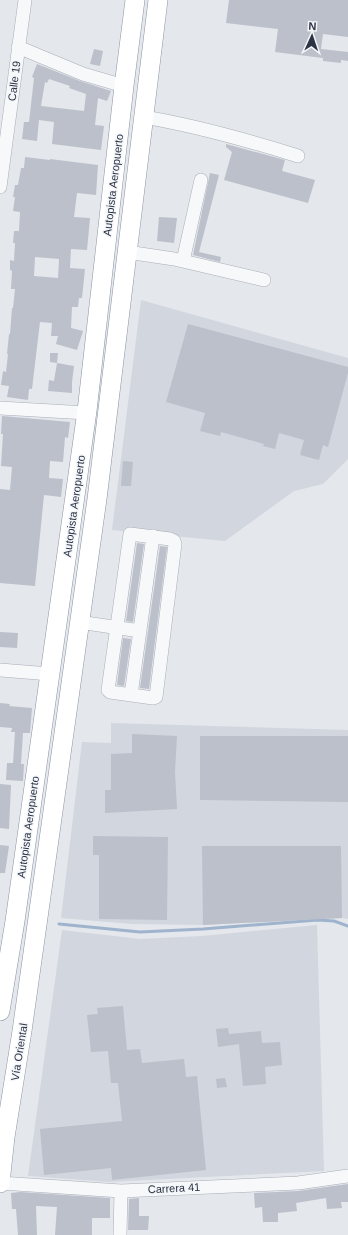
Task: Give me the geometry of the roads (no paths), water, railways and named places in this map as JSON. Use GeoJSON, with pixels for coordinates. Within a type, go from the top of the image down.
{"type":"FeatureCollection","features":[{"type":"Feature","properties":{"kind":"highway","name":"Autopista Aeropuerto"},"geometry":{"type":"LineString","coordinates":[[0,1011],[87,413],[135,0]]}},
{"type":"Feature","properties":{"kind":"highway","name":"Autopista Aeropuerto"},"geometry":{"type":"LineString","coordinates":[[37,921],[98,491],[158,0]]}},
{"type":"Feature","properties":{"kind":"highway","name":"Vía Oriental"},"geometry":{"type":"LineString","coordinates":[[0,1183],[5,1137],[22,1031],[37,921]]}},
{"type":"Feature","properties":{"kind":"street","name":"Calle 19"},"geometry":{"type":"LineString","coordinates":[[0,187],[25,0]]}},
{"type":"Feature","properties":{"kind":"street"},"geometry":{"type":"LineString","coordinates":[[18,47],[83,74],[124,86]]}},
{"type":"Feature","properties":{"kind":"street"},"geometry":{"type":"LineString","coordinates":[[144,117],[243,139],[298,156]]}},
{"type":"Feature","properties":{"kind":"street"},"geometry":{"type":"LineString","coordinates":[[183,261],[201,180]]}},
{"type":"Feature","properties":{"kind":"street"},"geometry":{"type":"LineString","coordinates":[[128,252],[183,261],[264,280]]}},
{"type":"Feature","properties":{"kind":"street"},"geometry":{"type":"LineString","coordinates":[[0,408],[87,413]]}},
{"type":"Feature","properties":{"kind":"street"},"geometry":{"type":"LineString","coordinates":[[132,534],[153,536],[174,541],[175,544],[156,697],[153,698],[110,692],[108,690],[117,628],[129,536],[132,534]]}},
{"type":"Feature","properties":{"kind":"street"},"geometry":{"type":"LineString","coordinates":[[131,695],[153,536]]}},
{"type":"Feature","properties":{"kind":"street"},"geometry":{"type":"LineString","coordinates":[[80,622],[140,631]]}},
{"type":"Feature","properties":{"kind":"street"},"geometry":{"type":"LineString","coordinates":[[0,670],[50,674]]}},
{"type":"Feature","properties":{"kind":"street","name":"Carrera 41"},"geometry":{"type":"LineString","coordinates":[[0,1183],[122,1191],[298,1183],[348,1176]]}},
{"type":"Feature","properties":{"kind":"street"},"geometry":{"type":"LineString","coordinates":[[120,1235],[122,1191]]}},
{"type":"Feature","properties":{"kind":"waterway"},"geometry":{"type":"LineString","coordinates":[[59,924],[140,932],[203,929],[318,920],[334,921],[348,926]]}}]}
